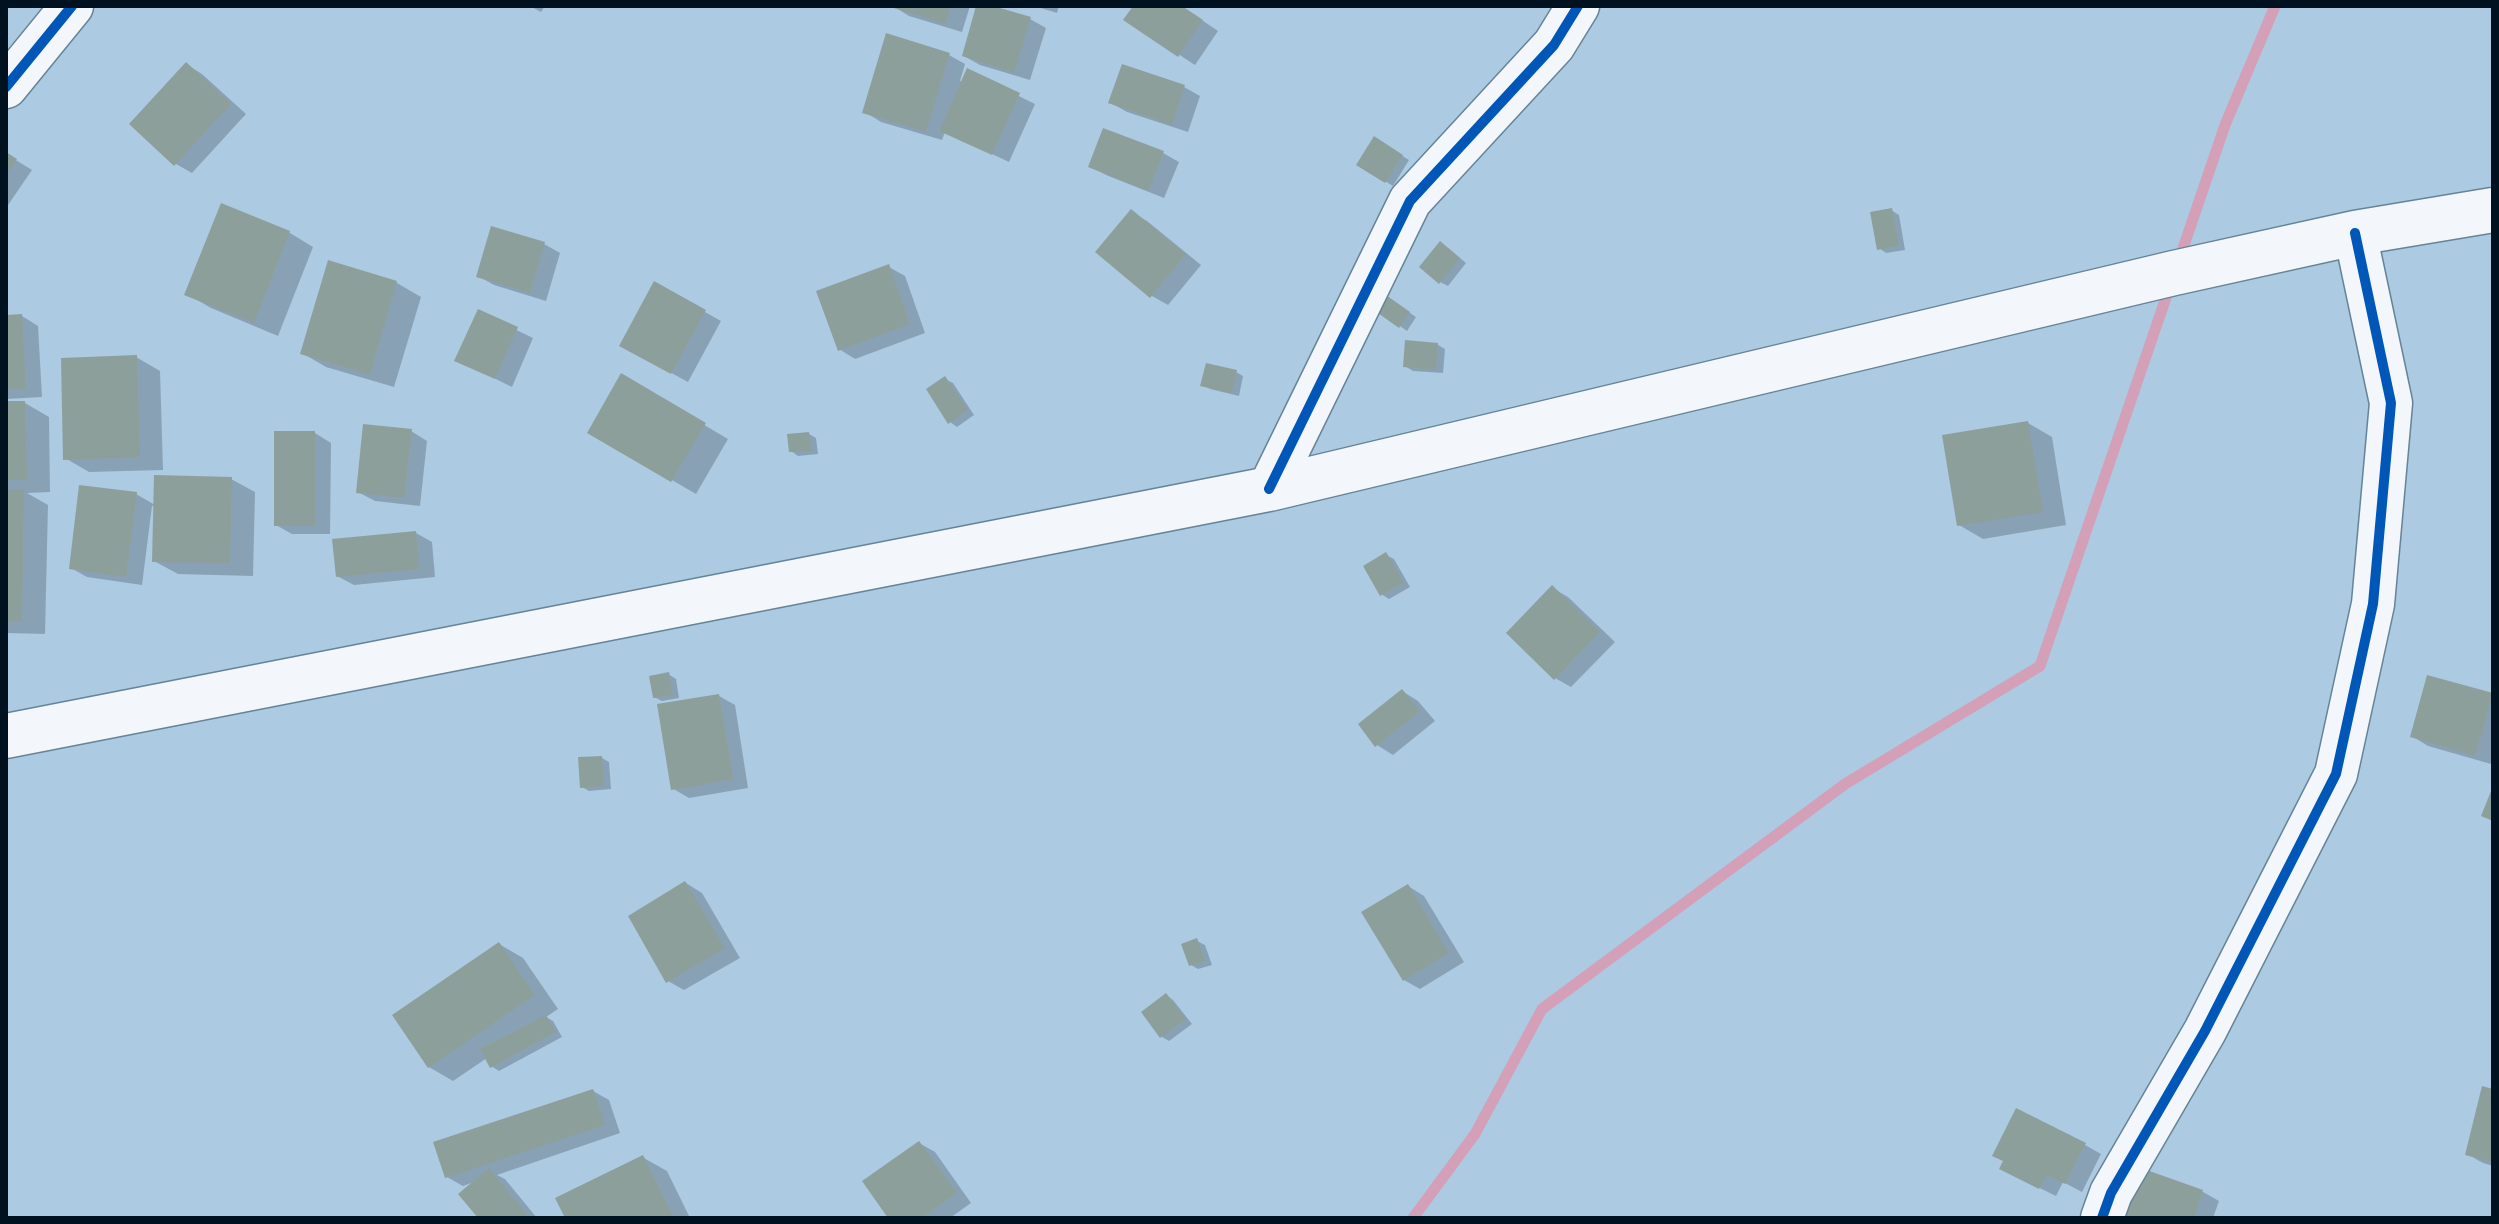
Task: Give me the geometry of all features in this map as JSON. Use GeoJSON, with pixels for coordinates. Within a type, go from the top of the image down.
{"type":"FeatureCollection","features":[{"type":"Feature","properties":{"kind":"main road"},"geometry":{"type":"LineString","coordinates":[[6,736],[1269,489],[2174,273],[2355,233],[2493,210]]}},
{"type":"Feature","properties":{"kind":"street"},"geometry":{"type":"LineString","coordinates":[[6,87],[72,6]]}},
{"type":"Feature","properties":{"kind":"street"},"geometry":{"type":"LineString","coordinates":[[1269,489],[1410,201],[1554,45],[1578,6]]}},
{"type":"Feature","properties":{"kind":"street"},"geometry":{"type":"LineString","coordinates":[[2102,1218],[2111,1193],[2205,1031],[2336,774],[2373,604],[2391,403],[2355,233]]}},
{"type":"Feature","properties":{"kind":"building"},"geometry":{"type":"Polygon","coordinates":[[[887,6],[951,6],[946,24],[887,6]]]}},
{"type":"Feature","properties":{"kind":"building"},"geometry":{"type":"Polygon","coordinates":[[[976,6],[993,6],[1031,17],[1014,73],[962,56],[976,6]]]}},
{"type":"Feature","properties":{"kind":"building"},"geometry":{"type":"Polygon","coordinates":[[[1133,6],[1182,6],[1203,20],[1178,57],[1123,20],[1133,6]]]}},
{"type":"Feature","properties":{"kind":"building"},"geometry":{"type":"Polygon","coordinates":[[[886,33],[950,53],[926,132],[862,113],[886,33]]]}},
{"type":"Feature","properties":{"kind":"building"},"geometry":{"type":"Polygon","coordinates":[[[186,62],[231,104],[174,166],[129,124],[186,62]]]}},
{"type":"Feature","properties":{"kind":"building"},"geometry":{"type":"Polygon","coordinates":[[[1122,64],[1185,85],[1172,125],[1108,103],[1122,64]]]}},
{"type":"Feature","properties":{"kind":"building"},"geometry":{"type":"Polygon","coordinates":[[[967,68],[1020,93],[992,155],[939,131],[967,68]]]}},
{"type":"Feature","properties":{"kind":"building"},"geometry":{"type":"Polygon","coordinates":[[[1103,128],[1164,151],[1148,191],[1088,167],[1103,128]]]}},
{"type":"Feature","properties":{"kind":"building"},"geometry":{"type":"Polygon","coordinates":[[[1374,136],[1403,155],[1385,183],[1356,165],[1374,136]]]}},
{"type":"Feature","properties":{"kind":"building"},"geometry":{"type":"Polygon","coordinates":[[[6,152],[17,159],[6,175],[6,152]]]}},
{"type":"Feature","properties":{"kind":"building"},"geometry":{"type":"Polygon","coordinates":[[[221,203],[290,231],[254,323],[184,295],[221,203]]]}},
{"type":"Feature","properties":{"kind":"building"},"geometry":{"type":"Polygon","coordinates":[[[1892,208],[1899,246],[1877,250],[1870,212],[1892,208]]]}},
{"type":"Feature","properties":{"kind":"building"},"geometry":{"type":"Polygon","coordinates":[[[1131,209],[1186,254],[1150,298],[1095,252],[1131,209]]]}},
{"type":"Feature","properties":{"kind":"building"},"geometry":{"type":"Polygon","coordinates":[[[491,226],[545,242],[530,293],[476,277],[491,226]]]}},
{"type":"Feature","properties":{"kind":"building"},"geometry":{"type":"Polygon","coordinates":[[[1440,241],[1460,258],[1439,284],[1419,267],[1440,241]]]}},
{"type":"Feature","properties":{"kind":"building"},"geometry":{"type":"Polygon","coordinates":[[[328,260],[397,281],[370,375],[300,354],[328,260]]]}},
{"type":"Feature","properties":{"kind":"building"},"geometry":{"type":"Polygon","coordinates":[[[889,264],[910,324],[838,351],[816,291],[889,264]]]}},
{"type":"Feature","properties":{"kind":"building"},"geometry":{"type":"Polygon","coordinates":[[[654,281],[706,310],[671,374],[619,346],[654,281]]]}},
{"type":"Feature","properties":{"kind":"building"},"geometry":{"type":"Polygon","coordinates":[[[1386,295],[1410,312],[1399,328],[1375,311],[1386,295]]]}},
{"type":"Feature","properties":{"kind":"building"},"geometry":{"type":"Polygon","coordinates":[[[478,309],[518,327],[495,379],[454,361],[478,309]]]}},
{"type":"Feature","properties":{"kind":"building"},"geometry":{"type":"Polygon","coordinates":[[[22,314],[26,389],[6,390],[6,315],[22,314]]]}},
{"type":"Feature","properties":{"kind":"building"},"geometry":{"type":"Polygon","coordinates":[[[1405,340],[1438,343],[1436,370],[1403,367],[1405,340]]]}},
{"type":"Feature","properties":{"kind":"building"},"geometry":{"type":"Polygon","coordinates":[[[137,355],[140,457],[63,460],[61,358],[137,355]]]}},
{"type":"Feature","properties":{"kind":"building"},"geometry":{"type":"Polygon","coordinates":[[[1206,363],[1237,370],[1232,393],[1200,386],[1206,363]]]}},
{"type":"Feature","properties":{"kind":"building"},"geometry":{"type":"Polygon","coordinates":[[[621,373],[706,423],[671,482],[587,433],[621,373]]]}},
{"type":"Feature","properties":{"kind":"building"},"geometry":{"type":"Polygon","coordinates":[[[945,376],[968,410],[948,424],[926,389],[945,376]]]}},
{"type":"Feature","properties":{"kind":"building"},"geometry":{"type":"Polygon","coordinates":[[[6,401],[25,401],[27,480],[6,480],[6,401]]]}},
{"type":"Feature","properties":{"kind":"building"},"geometry":{"type":"Polygon","coordinates":[[[2028,421],[2043,512],[1957,526],[1942,435],[2028,421]]]}},
{"type":"Feature","properties":{"kind":"building"},"geometry":{"type":"Polygon","coordinates":[[[363,424],[412,429],[404,498],[356,493],[363,424]]]}},
{"type":"Feature","properties":{"kind":"building"},"geometry":{"type":"Polygon","coordinates":[[[274,431],[315,431],[315,526],[274,526],[274,431]]]}},
{"type":"Feature","properties":{"kind":"building"},"geometry":{"type":"Polygon","coordinates":[[[809,432],[811,451],[789,452],[787,434],[809,432]]]}},
{"type":"Feature","properties":{"kind":"building"},"geometry":{"type":"Polygon","coordinates":[[[154,475],[232,477],[230,563],[152,562],[154,475]]]}},
{"type":"Feature","properties":{"kind":"building"},"geometry":{"type":"Polygon","coordinates":[[[79,485],[137,492],[126,577],[69,569],[79,485]]]}},
{"type":"Feature","properties":{"kind":"building"},"geometry":{"type":"Polygon","coordinates":[[[6,489],[24,489],[22,621],[6,621],[6,489]]]}},
{"type":"Feature","properties":{"kind":"building"},"geometry":{"type":"Polygon","coordinates":[[[416,531],[419,569],[336,577],[332,539],[416,531]]]}},
{"type":"Feature","properties":{"kind":"building"},"geometry":{"type":"Polygon","coordinates":[[[1386,552],[1404,582],[1380,596],[1363,566],[1386,552]]]}},
{"type":"Feature","properties":{"kind":"building"},"geometry":{"type":"Polygon","coordinates":[[[1552,585],[1600,632],[1554,680],[1506,633],[1552,585]]]}},
{"type":"Feature","properties":{"kind":"building"},"geometry":{"type":"Polygon","coordinates":[[[669,672],[673,695],[653,698],[649,676],[669,672]]]}},
{"type":"Feature","properties":{"kind":"building"},"geometry":{"type":"Polygon","coordinates":[[[2427,675],[2493,693],[2475,756],[2410,737],[2427,675]]]}},
{"type":"Feature","properties":{"kind":"building"},"geometry":{"type":"Polygon","coordinates":[[[1402,689],[1420,711],[1375,747],[1358,724],[1402,689]]]}},
{"type":"Feature","properties":{"kind":"building"},"geometry":{"type":"Polygon","coordinates":[[[719,694],[733,779],[671,790],[657,704],[719,694]]]}},
{"type":"Feature","properties":{"kind":"building"},"geometry":{"type":"Polygon","coordinates":[[[602,756],[604,786],[580,788],[578,757],[602,756]]]}},
{"type":"Feature","properties":{"kind":"building"},"geometry":{"type":"Polygon","coordinates":[[[2493,786],[2493,821],[2481,816],[2493,786]]]}},
{"type":"Feature","properties":{"kind":"building"},"geometry":{"type":"Polygon","coordinates":[[[685,881],[725,948],[666,983],[628,916],[685,881]]]}},
{"type":"Feature","properties":{"kind":"building"},"geometry":{"type":"Polygon","coordinates":[[[1408,884],[1449,953],[1403,981],[1361,912],[1408,884]]]}},
{"type":"Feature","properties":{"kind":"building"},"geometry":{"type":"Polygon","coordinates":[[[1197,938],[1205,961],[1189,966],[1181,944],[1197,938]]]}},
{"type":"Feature","properties":{"kind":"building"},"geometry":{"type":"Polygon","coordinates":[[[499,942],[535,995],[428,1068],[392,1015],[499,942]]]}},
{"type":"Feature","properties":{"kind":"building"},"geometry":{"type":"Polygon","coordinates":[[[1166,993],[1186,1019],[1160,1038],[1141,1012],[1166,993]]]}},
{"type":"Feature","properties":{"kind":"building"},"geometry":{"type":"Polygon","coordinates":[[[546,1015],[556,1032],[490,1068],[480,1049],[546,1015]]]}},
{"type":"Feature","properties":{"kind":"building"},"geometry":{"type":"Polygon","coordinates":[[[2482,1086],[2493,1089],[2493,1162],[2465,1155],[2482,1086]]]}},
{"type":"Feature","properties":{"kind":"building"},"geometry":{"type":"Polygon","coordinates":[[[593,1089],[605,1125],[445,1178],[433,1142],[593,1089]]]}},
{"type":"Feature","properties":{"kind":"building"},"geometry":{"type":"Polygon","coordinates":[[[2016,1108],[2086,1143],[2065,1184],[2047,1175],[2039,1189],[1999,1169],[2003,1161],[1992,1156],[2016,1108]]]}},
{"type":"Feature","properties":{"kind":"building"},"geometry":{"type":"Polygon","coordinates":[[[919,1141],[957,1193],[922,1218],[888,1218],[862,1181],[919,1141]]]}},
{"type":"Feature","properties":{"kind":"building"},"geometry":{"type":"Polygon","coordinates":[[[643,1155],[674,1218],[565,1218],[555,1198],[643,1155]]]}},
{"type":"Feature","properties":{"kind":"building"},"geometry":{"type":"Polygon","coordinates":[[[489,1168],[530,1218],[478,1218],[458,1194],[489,1168]]]}},
{"type":"Feature","properties":{"kind":"building"},"geometry":{"type":"Polygon","coordinates":[[[2141,1168],[2203,1190],[2194,1218],[2124,1218],[2141,1168]]]}},
{"type":"Feature","properties":{"kind":"waterway"},"geometry":{"type":"LineString","coordinates":[[2179,260],[2225,125],[2275,6]]}},
{"type":"Feature","properties":{"kind":"waterway"},"geometry":{"type":"LineString","coordinates":[[1413,1218],[1475,1134],[1542,1009],[1845,784],[2040,666],[2171,283]]}},
{"type":"Feature","properties":{"kind":"cycle path"},"geometry":{"type":"LineString","coordinates":[[6,87],[72,6]]}},
{"type":"Feature","properties":{"kind":"cycle path"},"geometry":{"type":"LineString","coordinates":[[1269,489],[1410,201],[1554,45],[1578,6]]}},
{"type":"Feature","properties":{"kind":"cycle path"},"geometry":{"type":"LineString","coordinates":[[2102,1218],[2111,1193],[2205,1031],[2336,774],[2373,604],[2391,403],[2355,233]]}}]}
